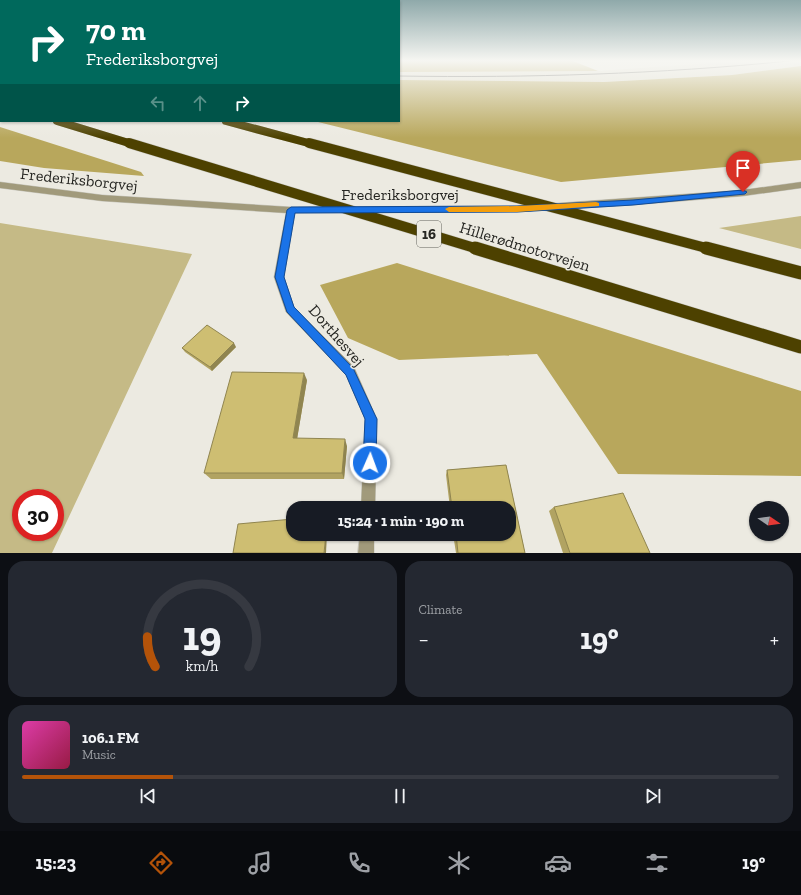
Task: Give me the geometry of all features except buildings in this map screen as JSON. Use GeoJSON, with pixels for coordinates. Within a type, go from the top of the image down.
{"type":"FeatureCollection","features":[{"type":"Feature","properties":{"kind":"highway","name":"Hillerødmotorvejen"},"geometry":{"type":"LineString","coordinates":[[60,122],[801,347]]}},
{"type":"Feature","properties":{"kind":"highway"},"geometry":{"type":"LineString","coordinates":[[230,122],[801,273]]}},
{"type":"Feature","properties":{"kind":"street","name":"Frederiksborgvej"},"geometry":{"type":"LineString","coordinates":[[0,185],[102,198],[291,210],[517,209],[633,202],[801,185]]}},
{"type":"Feature","properties":{"kind":"street","name":"Dorthesvej"},"geometry":{"type":"LineString","coordinates":[[291,210],[279,277],[290,309],[350,371],[371,419],[368,501]]}},
{"type":"Feature","properties":{"kind":"street"},"geometry":{"type":"LineString","coordinates":[[366,553],[367,541]]}},
{"type":"Feature","properties":{"kind":"shaded area"},"geometry":{"type":"Polygon","coordinates":[[[400,87],[801,87],[801,160],[561,182],[318,122],[400,122],[400,87]]]}},
{"type":"Feature","properties":{"kind":"shaded area"},"geometry":{"type":"Polygon","coordinates":[[[0,127],[141,172],[144,176],[44,168],[0,161],[0,127]]]}},
{"type":"Feature","properties":{"kind":"shaded area"},"geometry":{"type":"Polygon","coordinates":[[[801,216],[801,249],[719,228],[801,216]]]}},
{"type":"Feature","properties":{"kind":"shaded area"},"geometry":{"type":"Polygon","coordinates":[[[0,223],[192,254],[64,527],[64,489],[12,489],[12,541],[58,541],[52,553],[0,553],[0,223]]]}},
{"type":"Feature","properties":{"kind":"shaded area"},"geometry":{"type":"Polygon","coordinates":[[[397,263],[801,391],[801,476],[618,474],[537,354],[399,360],[348,338],[320,285],[397,263]]]}},
{"type":"Feature","properties":{"kind":"slow traffic"},"geometry":{"type":"LineString","coordinates":[[449,209],[517,209],[596,204]]}},
{"type":"Feature","properties":{"kind":"route"},"geometry":{"type":"LineString","coordinates":[[370,463],[371,419],[350,371],[290,309],[279,277],[291,210],[517,209],[633,202],[743,192]]}}]}
